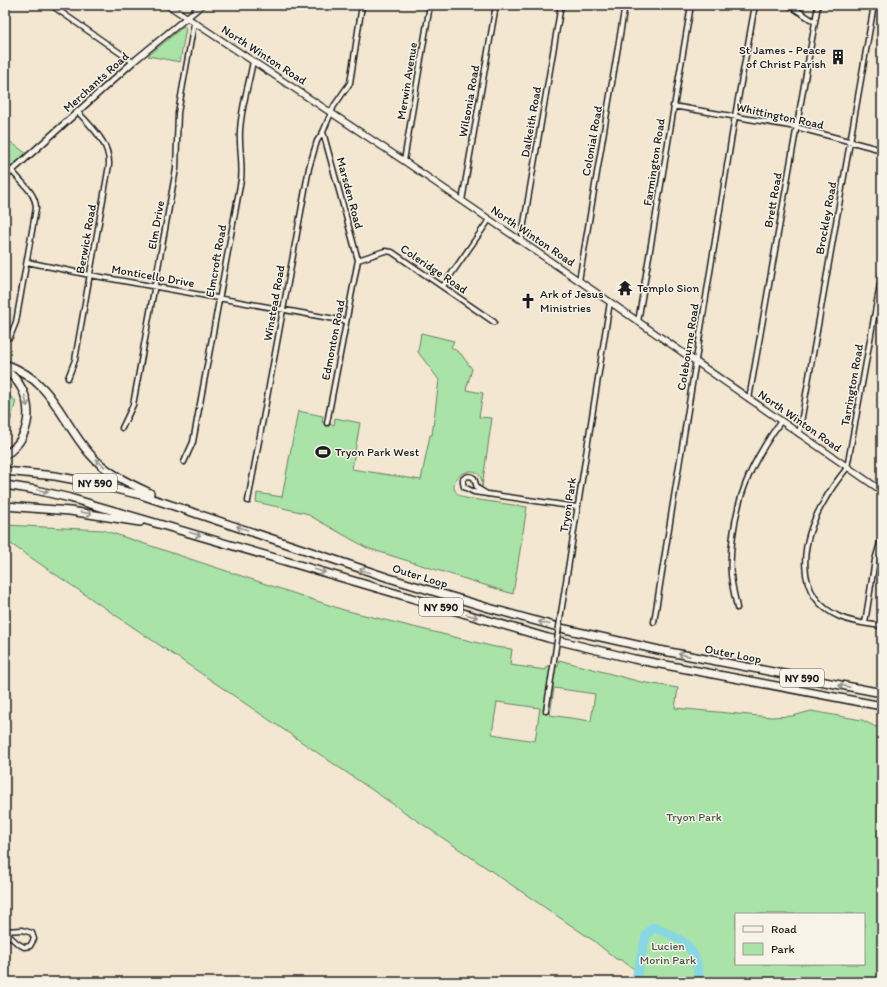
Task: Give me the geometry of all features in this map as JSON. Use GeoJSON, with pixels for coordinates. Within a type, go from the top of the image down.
{"type":"FeatureCollection","features":[{"type":"Feature","properties":{"kind":"highway"},"geometry":{"type":"LineString","coordinates":[[5,364],[25,374],[47,393],[82,444],[99,463],[129,483],[183,508]]}},
{"type":"Feature","properties":{"kind":"highway"},"geometry":{"type":"LineString","coordinates":[[5,370],[20,385],[26,397],[28,411],[27,426],[22,437],[14,448],[5,455]]}},
{"type":"Feature","properties":{"kind":"highway","name":"Outer Loop"},"geometry":{"type":"LineString","coordinates":[[5,471],[60,477],[107,486],[183,508],[376,574],[527,619],[646,648],[882,693]]}},
{"type":"Feature","properties":{"kind":"highway","name":"Outer Loop"},"geometry":{"type":"LineString","coordinates":[[5,485],[61,495],[494,623],[562,641],[634,659],[882,706]]}},
{"type":"Feature","properties":{"kind":"highway"},"geometry":{"type":"LineString","coordinates":[[5,506],[80,512],[179,530]]}},
{"type":"Feature","properties":{"kind":"main road","name":"North Winton Road"},"geometry":{"type":"LineString","coordinates":[[168,5],[404,161],[882,491]]}},
{"type":"Feature","properties":{"kind":"street"},"geometry":{"type":"LineString","coordinates":[[51,5],[133,62]]}},
{"type":"Feature","properties":{"kind":"street","name":"Merchants Road"},"geometry":{"type":"LineString","coordinates":[[5,177],[133,62],[202,5]]}},
{"type":"Feature","properties":{"kind":"street","name":"Winstead Road"},"geometry":{"type":"LineString","coordinates":[[248,501],[309,168],[317,141],[323,132],[331,112],[350,83],[362,5]]}},
{"type":"Feature","properties":{"kind":"street","name":"Merwin Avenue"},"geometry":{"type":"LineString","coordinates":[[404,161],[430,5]]}},
{"type":"Feature","properties":{"kind":"street","name":"Wilsonia Road"},"geometry":{"type":"LineString","coordinates":[[462,201],[496,5]]}},
{"type":"Feature","properties":{"kind":"street","name":"Dalkeith Road"},"geometry":{"type":"LineString","coordinates":[[521,241],[561,5]]}},
{"type":"Feature","properties":{"kind":"street","name":"Colonial Road"},"geometry":{"type":"LineString","coordinates":[[579,281],[625,5]]}},
{"type":"Feature","properties":{"kind":"street","name":"Farmington Road"},"geometry":{"type":"LineString","coordinates":[[638,322],[691,5]]}},
{"type":"Feature","properties":{"kind":"street","name":"Colebourne Road"},"geometry":{"type":"LineString","coordinates":[[654,622],[735,116],[755,5]]}},
{"type":"Feature","properties":{"kind":"street"},"geometry":{"type":"LineString","coordinates":[[789,5],[815,22]]}},
{"type":"Feature","properties":{"kind":"street","name":"Brett Road"},"geometry":{"type":"LineString","coordinates":[[749,399],[818,5]]}},
{"type":"Feature","properties":{"kind":"street","name":"Brockley Road"},"geometry":{"type":"LineString","coordinates":[[799,434],[874,5]]}},
{"type":"Feature","properties":{"kind":"street","name":"Elm Drive"},"geometry":{"type":"LineString","coordinates":[[122,428],[133,405],[176,169],[178,113],[194,22]]}},
{"type":"Feature","properties":{"kind":"street","name":"Elmcroft Road"},"geometry":{"type":"LineString","coordinates":[[184,462],[193,442],[241,180],[241,122],[253,61]]}},
{"type":"Feature","properties":{"kind":"street","name":"Whittington Road"},"geometry":{"type":"LineString","coordinates":[[674,106],[796,127],[882,150]]}},
{"type":"Feature","properties":{"kind":"street","name":"Berwick Road"},"geometry":{"type":"LineString","coordinates":[[68,378],[75,360],[110,160],[108,150],[102,141],[78,112]]}},
{"type":"Feature","properties":{"kind":"street","name":"Marsden Road"},"geometry":{"type":"LineString","coordinates":[[323,132],[358,260]]}},
{"type":"Feature","properties":{"kind":"street"},"geometry":{"type":"LineString","coordinates":[[10,337],[16,322],[36,213],[36,204],[30,192],[12,171]]}},
{"type":"Feature","properties":{"kind":"street"},"geometry":{"type":"LineString","coordinates":[[443,286],[489,220]]}},
{"type":"Feature","properties":{"kind":"street","name":"Coleridge Road"},"geometry":{"type":"LineString","coordinates":[[358,260],[390,251],[494,322]]}},
{"type":"Feature","properties":{"kind":"street","name":"Edmonton Road"},"geometry":{"type":"LineString","coordinates":[[327,423],[358,260]]}},
{"type":"Feature","properties":{"kind":"street","name":"Monticello Drive"},"geometry":{"type":"LineString","coordinates":[[28,262],[90,275],[346,321]]}},
{"type":"Feature","properties":{"kind":"street","name":"Tarrington Road"},"geometry":{"type":"LineString","coordinates":[[882,273],[847,468],[830,490],[815,518],[807,547],[805,561],[805,573],[811,592],[816,600],[824,607],[840,617],[882,626]]}},
{"type":"Feature","properties":{"kind":"street","name":"Tryon Park"},"geometry":{"type":"LineString","coordinates":[[546,711],[610,302]]}},
{"type":"Feature","properties":{"kind":"street"},"geometry":{"type":"LineString","coordinates":[[737,608],[732,582],[731,562],[732,543],[738,507],[750,471],[781,422]]}},
{"type":"Feature","properties":{"kind":"street"},"geometry":{"type":"LineString","coordinates":[[487,494],[477,488],[474,478],[471,476],[468,476],[463,480],[462,483],[464,487],[468,490],[487,494],[577,507]]}},
{"type":"Feature","properties":{"kind":"street"},"geometry":{"type":"LineString","coordinates":[[865,623],[874,560],[882,536]]}},
{"type":"Feature","properties":{"kind":"street"},"geometry":{"type":"LineString","coordinates":[[26,930],[32,933],[34,939],[30,946],[24,947],[5,932],[26,930]]}},
{"type":"Feature","properties":{"kind":"green space"},"geometry":{"type":"Polygon","coordinates":[[[184,26],[186,28],[180,62],[148,56],[184,26]]]}},
{"type":"Feature","properties":{"kind":"green space"},"geometry":{"type":"Polygon","coordinates":[[[5,138],[27,154],[5,172],[5,138]]]}},
{"type":"Feature","properties":{"kind":"green space","name":"Tryon Park West"},"geometry":{"type":"Polygon","coordinates":[[[421,333],[454,341],[451,347],[461,354],[472,369],[466,390],[483,393],[479,417],[492,418],[482,487],[480,477],[475,472],[468,471],[456,479],[454,486],[456,492],[465,498],[527,507],[513,594],[367,548],[305,513],[256,502],[257,493],[282,497],[298,411],[323,416],[322,422],[334,425],[335,418],[360,423],[352,469],[421,480],[430,435],[432,435],[439,380],[418,352],[421,333]]]}},
{"type":"Feature","properties":{"kind":"green space"},"geometry":{"type":"Polygon","coordinates":[[[5,396],[11,397],[16,401],[5,440],[5,396]]]}},
{"type":"Feature","properties":{"kind":"green space","name":"Tryon Park"},"geometry":{"type":"Polygon","coordinates":[[[5,525],[103,530],[344,610],[495,647],[512,649],[510,665],[546,670],[547,666],[558,667],[559,660],[641,682],[678,688],[675,708],[771,717],[793,716],[811,711],[862,720],[882,730],[882,982],[635,982],[637,971],[621,960],[616,959],[594,941],[5,540],[5,525]],[[554,688],[550,715],[591,721],[595,694],[554,688]],[[497,702],[492,734],[535,741],[540,708],[497,702]]]}},
{"type":"Feature","properties":{"kind":"waterway"},"geometry":{"type":"LineString","coordinates":[[635,982],[646,936],[653,927],[685,943],[693,954],[700,978],[703,982]]}},
{"type":"Feature","properties":{"kind":"place","name":"St James - Peace of Christ Parish"},"geometry":{"type":"Point","coordinates":[838,57]}},
{"type":"Feature","properties":{"kind":"place","name":"Templo Sion"},"geometry":{"type":"Point","coordinates":[625,288]}},
{"type":"Feature","properties":{"kind":"place","name":"Ark of Jesus Ministries"},"geometry":{"type":"Point","coordinates":[528,301]}},
{"type":"Feature","properties":{"kind":"place","name":"Tryon Park West"},"geometry":{"type":"Point","coordinates":[323,452]}},
{"type":"Feature","properties":{"kind":"park label","name":"Lucien Morin Park"},"geometry":{"type":"Point","coordinates":[668,953]}}]}
